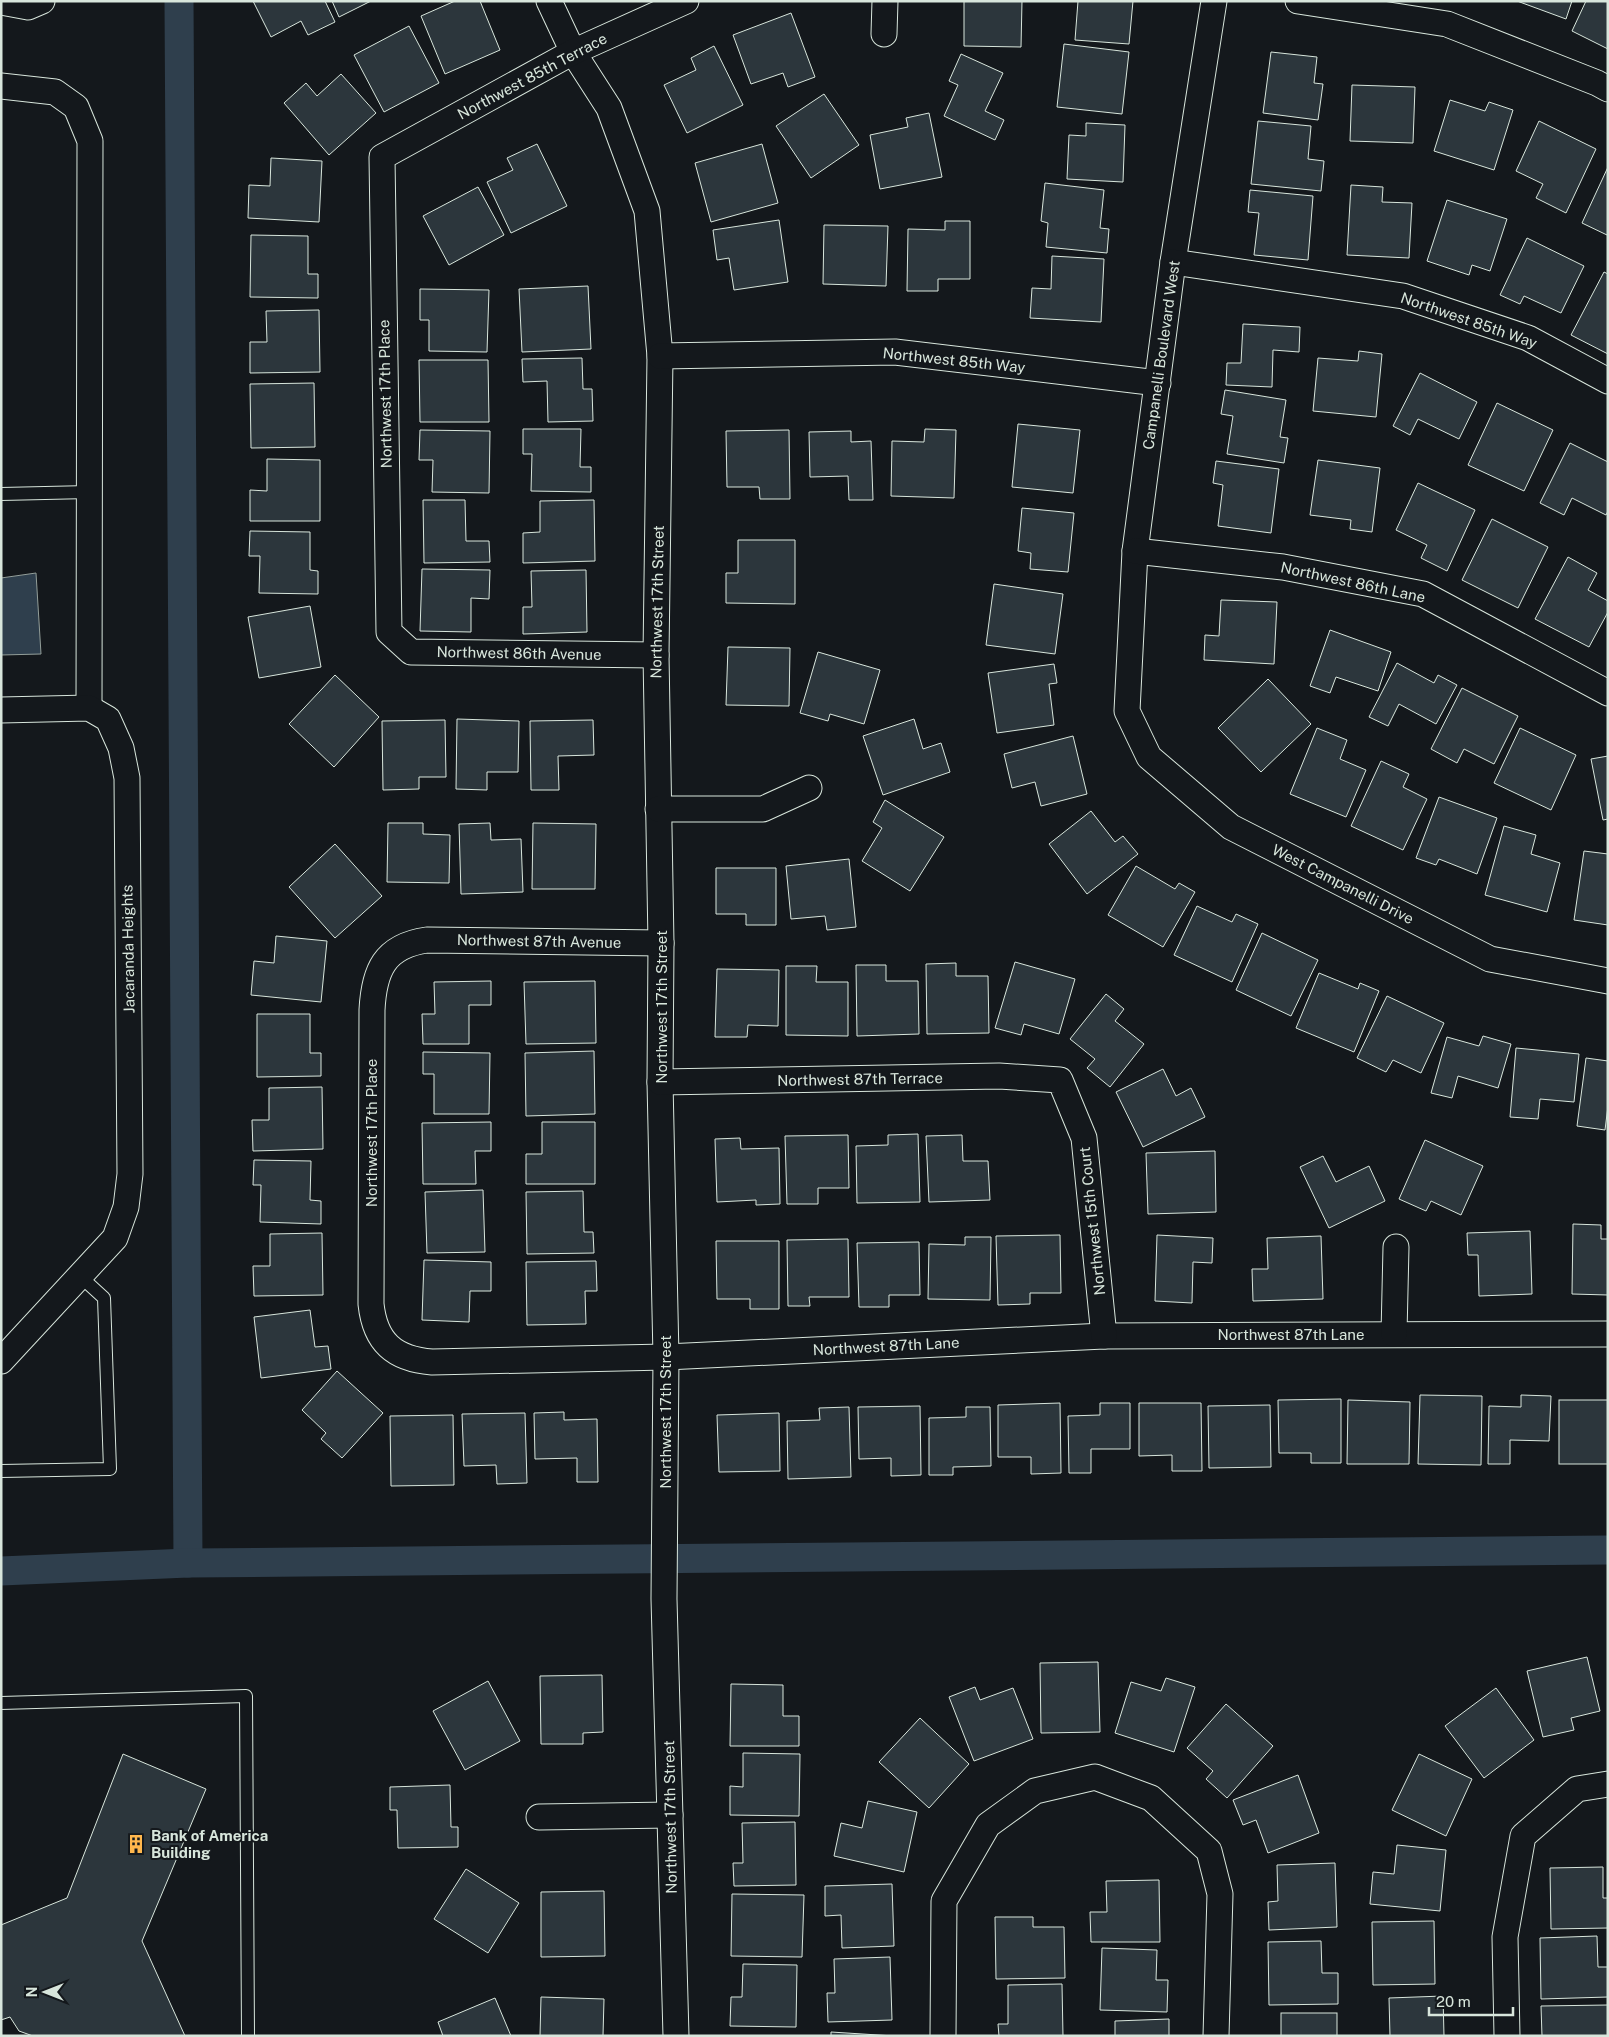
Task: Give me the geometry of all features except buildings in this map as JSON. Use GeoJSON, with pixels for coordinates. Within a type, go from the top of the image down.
{"type":"FeatureCollection","features":[{"type":"Feature","properties":{"kind":"street"},"geometry":{"type":"LineString","coordinates":[[1,2],[28,6],[42,1]]}},
{"type":"Feature","properties":{"kind":"street","name":"Northwest 17th Street"},"geometry":{"type":"LineString","coordinates":[[549,1],[573,52],[609,108],[647,211],[660,356],[656,655],[661,942],[660,1082],[666,1357],[664,1599],[676,2036]]}},
{"type":"Feature","properties":{"kind":"street","name":"Northwest 85th Terrace"},"geometry":{"type":"LineString","coordinates":[[382,157],[573,52],[686,1]]}},
{"type":"Feature","properties":{"kind":"street"},"geometry":{"type":"LineString","coordinates":[[884,34],[886,1]]}},
{"type":"Feature","properties":{"kind":"street","name":"Campanelli Boulevard West"},"geometry":{"type":"LineString","coordinates":[[1127,711],[1136,551],[1173,262],[1214,1]]}},
{"type":"Feature","properties":{"kind":"street"},"geometry":{"type":"LineString","coordinates":[[1298,1],[1448,24],[1597,83],[1608,90]]}},
{"type":"Feature","properties":{"kind":"street"},"geometry":{"type":"LineString","coordinates":[[1,86],[55,92],[76,107],[90,141],[89,708],[1,710]]}},
{"type":"Feature","properties":{"kind":"street","name":"Northwest 17th Place"},"geometry":{"type":"LineString","coordinates":[[382,157],[389,632]]}},
{"type":"Feature","properties":{"kind":"street","name":"Northwest 85th Way"},"geometry":{"type":"LineString","coordinates":[[1173,262],[1403,296],[1528,338],[1608,381]]}},
{"type":"Feature","properties":{"kind":"street","name":"Northwest 85th Way"},"geometry":{"type":"LineString","coordinates":[[660,356],[895,352],[1158,383]]}},
{"type":"Feature","properties":{"kind":"street","name":"Northwest 86th Lane"},"geometry":{"type":"LineString","coordinates":[[1136,551],[1283,567],[1423,594],[1608,693]]}},
{"type":"Feature","properties":{"kind":"street","name":"Northwest 86th Avenue"},"geometry":{"type":"LineString","coordinates":[[389,632],[411,652],[656,655]]}},
{"type":"Feature","properties":{"kind":"street","name":"Jacaranda Heights"},"geometry":{"type":"LineString","coordinates":[[1,1361],[115,1238],[126,1207],[130,1174],[127,778],[121,748],[108,718],[89,708]]}},
{"type":"Feature","properties":{"kind":"street","name":"West Campanelli Drive"},"geometry":{"type":"LineString","coordinates":[[1127,711],[1149,757],[1231,827],[1490,959],[1608,980]]}},
{"type":"Feature","properties":{"kind":"street"},"geometry":{"type":"LineString","coordinates":[[658,809],[763,809],[809,788]]}},
{"type":"Feature","properties":{"kind":"street","name":"Northwest 17th Place"},"geometry":{"type":"LineString","coordinates":[[384,1342],[372,1320],[371,1304],[373,994],[378,973],[383,963],[398,948],[417,942]]}},
{"type":"Feature","properties":{"kind":"street","name":"Northwest 87th Avenue"},"geometry":{"type":"LineString","coordinates":[[417,942],[661,942]]}},
{"type":"Feature","properties":{"kind":"street","name":"Northwest 87th Terrace"},"geometry":{"type":"LineString","coordinates":[[660,1082],[999,1076],[1060,1080]]}},
{"type":"Feature","properties":{"kind":"street","name":"Northwest 15th Court"},"geometry":{"type":"LineString","coordinates":[[1060,1080],[1084,1138],[1104,1336]]}},
{"type":"Feature","properties":{"kind":"street"},"geometry":{"type":"LineString","coordinates":[[1394,1334],[1396,1247]]}},
{"type":"Feature","properties":{"kind":"street","name":"Northwest 87th Lane"},"geometry":{"type":"LineString","coordinates":[[384,1342],[394,1352],[405,1358],[432,1362],[666,1357],[1104,1336],[1608,1334]]}},
{"type":"Feature","properties":{"kind":"street"},"geometry":{"type":"LineString","coordinates":[[943,2036],[944,1901],[988,1825],[1035,1791],[1095,1777],[1151,1798],[1209,1851],[1220,1894],[1216,2036]]}},
{"type":"Feature","properties":{"kind":"street"},"geometry":{"type":"LineString","coordinates":[[1507,2036],[1505,1937],[1523,1836],[1577,1789],[1608,1784]]}},
{"type":"Feature","properties":{"kind":"street"},"geometry":{"type":"LineString","coordinates":[[539,1817],[670,1815]]}},
{"type":"Feature","properties":{"kind":"lane"},"geometry":{"type":"LineString","coordinates":[[1,494],[89,492]]}},
{"type":"Feature","properties":{"kind":"lane"},"geometry":{"type":"LineString","coordinates":[[1,1472],[110,1469],[104,1298],[80,1276]]}},
{"type":"Feature","properties":{"kind":"lane"},"geometry":{"type":"LineString","coordinates":[[1,1704],[246,1696],[248,2036]]}},
{"type":"Feature","properties":{"kind":"water"},"geometry":{"type":"Polygon","coordinates":[[[36,573],[41,654],[1,655],[1,578],[36,573]]]}},
{"type":"Feature","properties":{"kind":"waterway"},"geometry":{"type":"LineString","coordinates":[[179,1],[188,1563]]}},
{"type":"Feature","properties":{"kind":"waterway"},"geometry":{"type":"LineString","coordinates":[[1,1571],[188,1563],[1608,1550]]}},
{"type":"Feature","properties":{"kind":"place","name":"Bank of America Building"},"geometry":{"type":"Point","coordinates":[136,1844]}}]}
